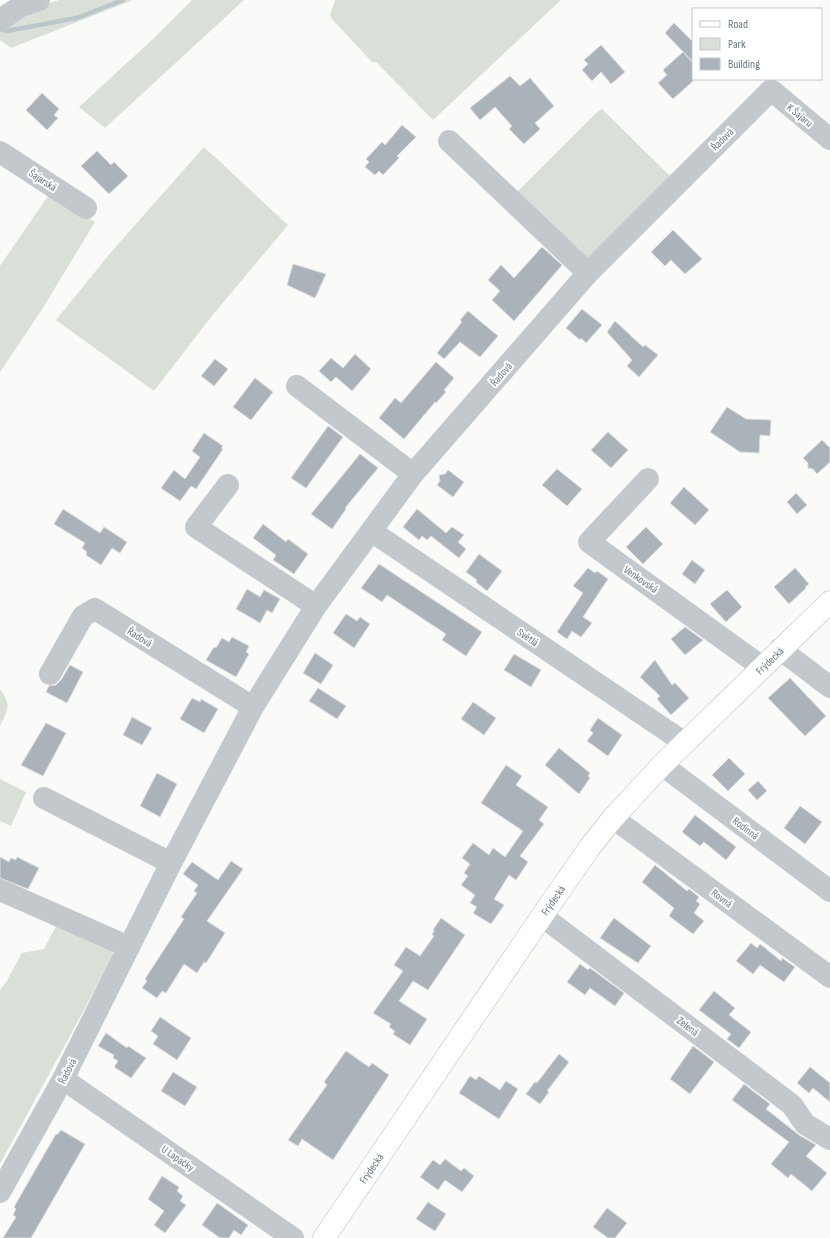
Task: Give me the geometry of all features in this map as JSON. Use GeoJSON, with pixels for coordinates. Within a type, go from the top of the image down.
{"type":"FeatureCollection","features":[{"type":"Feature","properties":{"kind":"main road","name":"Frýdecká"},"geometry":{"type":"LineString","coordinates":[[324,1238],[578,863],[613,818],[684,743],[762,666],[830,602]]}},
{"type":"Feature","properties":{"kind":"street"},"geometry":{"type":"LineString","coordinates":[[0,4],[30,3]]}},
{"type":"Feature","properties":{"kind":"street"},"geometry":{"type":"LineString","coordinates":[[0,20],[30,3]]}},
{"type":"Feature","properties":{"kind":"street","name":"K Šajaru"},"geometry":{"type":"LineString","coordinates":[[771,90],[830,139]]}},
{"type":"Feature","properties":{"kind":"street","name":"Řadová"},"geometry":{"type":"LineString","coordinates":[[0,1192],[63,1079],[171,863],[254,707],[316,606],[413,474],[588,273],[771,90]]}},
{"type":"Feature","properties":{"kind":"street"},"geometry":{"type":"LineString","coordinates":[[449,141],[588,273]]}},
{"type":"Feature","properties":{"kind":"street","name":"Šajarská"},"geometry":{"type":"LineString","coordinates":[[0,152],[86,208]]}},
{"type":"Feature","properties":{"kind":"street"},"geometry":{"type":"LineString","coordinates":[[297,386],[413,474]]}},
{"type":"Feature","properties":{"kind":"street","name":"Venkovská"},"geometry":{"type":"LineString","coordinates":[[648,479],[589,542],[762,666]]}},
{"type":"Feature","properties":{"kind":"street"},"geometry":{"type":"LineString","coordinates":[[228,485],[196,527],[316,606]]}},
{"type":"Feature","properties":{"kind":"street","name":"Světlá"},"geometry":{"type":"LineString","coordinates":[[371,531],[684,743]]}},
{"type":"Feature","properties":{"kind":"street","name":"Řadová"},"geometry":{"type":"LineString","coordinates":[[50,674],[83,616],[95,609],[254,707]]}},
{"type":"Feature","properties":{"kind":"street"},"geometry":{"type":"LineString","coordinates":[[780,649],[830,687]]}},
{"type":"Feature","properties":{"kind":"street","name":"Rodinná"},"geometry":{"type":"LineString","coordinates":[[662,766],[830,891]]}},
{"type":"Feature","properties":{"kind":"street"},"geometry":{"type":"LineString","coordinates":[[44,798],[171,863]]}},
{"type":"Feature","properties":{"kind":"street","name":"Rovná"},"geometry":{"type":"LineString","coordinates":[[613,818],[830,977]]}},
{"type":"Feature","properties":{"kind":"street"},"geometry":{"type":"LineString","coordinates":[[0,890],[129,947]]}},
{"type":"Feature","properties":{"kind":"street","name":"Zelená"},"geometry":{"type":"LineString","coordinates":[[542,916],[792,1105],[805,1124],[830,1139]]}},
{"type":"Feature","properties":{"kind":"street","name":"U Lapačky"},"geometry":{"type":"LineString","coordinates":[[63,1079],[293,1238]]}},
{"type":"Feature","properties":{"kind":"green space"},"geometry":{"type":"Polygon","coordinates":[[[59,0],[133,0],[11,48],[0,40],[0,29],[25,12],[59,0]]]}},
{"type":"Feature","properties":{"kind":"green space"},"geometry":{"type":"Polygon","coordinates":[[[192,0],[244,0],[105,128],[79,107],[154,38],[192,0]]]}},
{"type":"Feature","properties":{"kind":"green space"},"geometry":{"type":"Polygon","coordinates":[[[335,0],[561,0],[433,120],[376,62],[372,62],[332,19],[330,15],[335,0]]]}},
{"type":"Feature","properties":{"kind":"green space"},"geometry":{"type":"Polygon","coordinates":[[[602,109],[672,178],[589,260],[517,192],[597,112],[602,109]]]}},
{"type":"Feature","properties":{"kind":"green space"},"geometry":{"type":"Polygon","coordinates":[[[204,147],[288,225],[211,317],[154,391],[56,320],[112,251],[204,147]]]}},
{"type":"Feature","properties":{"kind":"green space"},"geometry":{"type":"Polygon","coordinates":[[[48,196],[70,206],[95,222],[41,311],[0,372],[0,266],[48,196]]]}},
{"type":"Feature","properties":{"kind":"green space"},"geometry":{"type":"Polygon","coordinates":[[[0,689],[4,695],[8,708],[0,726],[0,689]]]}},
{"type":"Feature","properties":{"kind":"green space"},"geometry":{"type":"Polygon","coordinates":[[[0,779],[26,792],[11,826],[0,821],[0,779]]]}},
{"type":"Feature","properties":{"kind":"green space"},"geometry":{"type":"Polygon","coordinates":[[[57,924],[109,946],[114,955],[0,1164],[0,990],[5,984],[22,953],[44,949],[57,924]]]}},
{"type":"Feature","properties":{"kind":"building"},"geometry":{"type":"Polygon","coordinates":[[[674,23],[692,41],[692,61],[665,33],[674,23]]]}},
{"type":"Feature","properties":{"kind":"building"},"geometry":{"type":"Polygon","coordinates":[[[601,45],[625,72],[611,84],[601,72],[592,81],[582,70],[588,64],[584,60],[601,45]]]}},
{"type":"Feature","properties":{"kind":"building"},"geometry":{"type":"Polygon","coordinates":[[[683,52],[692,62],[693,81],[673,99],[658,83],[667,75],[663,70],[683,52]]]}},
{"type":"Feature","properties":{"kind":"building"},"geometry":{"type":"Polygon","coordinates":[[[510,76],[520,86],[530,78],[554,106],[535,123],[540,129],[524,144],[509,129],[512,126],[495,107],[480,120],[470,108],[510,76]]]}},
{"type":"Feature","properties":{"kind":"building"},"geometry":{"type":"Polygon","coordinates":[[[42,93],[59,109],[54,115],[58,118],[47,130],[26,110],[42,93]]]}},
{"type":"Feature","properties":{"kind":"building"},"geometry":{"type":"Polygon","coordinates":[[[402,125],[416,137],[397,156],[399,158],[383,175],[379,171],[375,175],[365,167],[369,162],[366,159],[382,142],[385,145],[402,125]]]}},
{"type":"Feature","properties":{"kind":"building"},"geometry":{"type":"Polygon","coordinates":[[[97,151],[111,165],[114,162],[128,176],[109,194],[81,166],[97,151]]]}},
{"type":"Feature","properties":{"kind":"building"},"geometry":{"type":"Polygon","coordinates":[[[673,230],[702,259],[685,274],[671,260],[665,266],[651,252],[673,230]]]}},
{"type":"Feature","properties":{"kind":"building"},"geometry":{"type":"Polygon","coordinates":[[[542,247],[562,265],[514,321],[492,300],[500,291],[488,280],[501,265],[514,278],[542,247]]]}},
{"type":"Feature","properties":{"kind":"building"},"geometry":{"type":"Polygon","coordinates":[[[293,264],[326,274],[315,298],[287,285],[293,264]]]}},
{"type":"Feature","properties":{"kind":"building"},"geometry":{"type":"Polygon","coordinates":[[[582,309],[602,325],[586,343],[566,328],[582,309]]]}},
{"type":"Feature","properties":{"kind":"building"},"geometry":{"type":"Polygon","coordinates":[[[468,311],[498,336],[480,357],[460,342],[444,359],[437,353],[462,322],[460,320],[468,311]]]}},
{"type":"Feature","properties":{"kind":"building"},"geometry":{"type":"Polygon","coordinates":[[[615,321],[643,347],[645,345],[658,355],[639,377],[627,366],[632,360],[607,332],[615,321]]]}},
{"type":"Feature","properties":{"kind":"building"},"geometry":{"type":"Polygon","coordinates":[[[355,354],[371,369],[352,391],[336,377],[331,382],[319,371],[331,358],[343,368],[355,354]]]}},
{"type":"Feature","properties":{"kind":"building"},"geometry":{"type":"Polygon","coordinates":[[[215,359],[228,369],[214,386],[201,376],[215,359]]]}},
{"type":"Feature","properties":{"kind":"building"},"geometry":{"type":"Polygon","coordinates":[[[436,362],[454,378],[444,390],[446,392],[436,403],[435,402],[404,439],[379,418],[395,398],[401,403],[436,362]]]}},
{"type":"Feature","properties":{"kind":"building"},"geometry":{"type":"Polygon","coordinates":[[[255,378],[273,392],[251,420],[233,407],[255,378]]]}},
{"type":"Feature","properties":{"kind":"building"},"geometry":{"type":"Polygon","coordinates":[[[727,407],[746,419],[771,420],[770,436],[760,435],[759,453],[740,452],[710,432],[727,407]]]}},
{"type":"Feature","properties":{"kind":"building"},"geometry":{"type":"Polygon","coordinates":[[[328,426],[343,437],[306,488],[291,478],[328,426]]]}},
{"type":"Feature","properties":{"kind":"building"},"geometry":{"type":"Polygon","coordinates":[[[608,432],[628,450],[611,468],[591,450],[608,432]]]}},
{"type":"Feature","properties":{"kind":"building"},"geometry":{"type":"Polygon","coordinates":[[[204,433],[223,446],[221,448],[223,449],[196,489],[191,486],[180,501],[161,488],[174,470],[185,479],[200,457],[192,451],[204,433]]]}},
{"type":"Feature","properties":{"kind":"building"},"geometry":{"type":"Polygon","coordinates":[[[822,440],[830,448],[830,462],[817,474],[813,469],[808,468],[808,463],[803,458],[822,440]]]}},
{"type":"Feature","properties":{"kind":"building"},"geometry":{"type":"Polygon","coordinates":[[[360,454],[378,468],[345,508],[346,509],[332,529],[311,514],[360,454]]]}},
{"type":"Feature","properties":{"kind":"building"},"geometry":{"type":"Polygon","coordinates":[[[557,469],[582,489],[567,506],[542,485],[557,469]]]}},
{"type":"Feature","properties":{"kind":"building"},"geometry":{"type":"Polygon","coordinates":[[[448,470],[464,482],[453,497],[437,485],[440,481],[439,475],[445,474],[448,470]]]}},
{"type":"Feature","properties":{"kind":"building"},"geometry":{"type":"Polygon","coordinates":[[[684,487],[709,510],[695,525],[670,503],[684,487]]]}},
{"type":"Feature","properties":{"kind":"building"},"geometry":{"type":"Polygon","coordinates":[[[796,493],[807,505],[797,514],[787,502],[796,493]]]}},
{"type":"Feature","properties":{"kind":"building"},"geometry":{"type":"Polygon","coordinates":[[[63,509],[100,533],[104,527],[127,542],[120,553],[112,548],[101,565],[86,555],[87,552],[82,548],[85,543],[54,524],[63,509]]]}},
{"type":"Feature","properties":{"kind":"building"},"geometry":{"type":"Polygon","coordinates":[[[417,509],[446,533],[452,527],[464,535],[458,542],[466,549],[459,558],[431,536],[427,540],[422,536],[419,540],[403,527],[417,509]]]}},
{"type":"Feature","properties":{"kind":"building"},"geometry":{"type":"Polygon","coordinates":[[[263,524],[286,542],[288,539],[308,554],[294,574],[273,560],[276,555],[253,538],[263,524]]]}},
{"type":"Feature","properties":{"kind":"building"},"geometry":{"type":"Polygon","coordinates":[[[646,527],[663,544],[643,564],[626,547],[646,527]]]}},
{"type":"Feature","properties":{"kind":"building"},"geometry":{"type":"Polygon","coordinates":[[[479,554],[502,571],[487,591],[476,582],[477,580],[466,572],[479,554]]]}},
{"type":"Feature","properties":{"kind":"building"},"geometry":{"type":"Polygon","coordinates":[[[692,560],[705,570],[695,584],[682,574],[692,560]]]}},
{"type":"Feature","properties":{"kind":"building"},"geometry":{"type":"Polygon","coordinates":[[[379,564],[482,632],[466,656],[442,640],[446,634],[387,595],[382,602],[361,588],[379,564]]]}},
{"type":"Feature","properties":{"kind":"building"},"geometry":{"type":"Polygon","coordinates":[[[588,568],[595,573],[597,571],[608,579],[583,617],[592,623],[581,637],[572,631],[567,639],[557,632],[583,593],[573,586],[588,568]]]}},
{"type":"Feature","properties":{"kind":"building"},"geometry":{"type":"Polygon","coordinates":[[[795,568],[809,584],[789,604],[774,587],[795,568]]]}},
{"type":"Feature","properties":{"kind":"building"},"geometry":{"type":"Polygon","coordinates":[[[247,589],[260,597],[264,590],[280,599],[272,613],[267,610],[260,623],[236,609],[247,589]]]}},
{"type":"Feature","properties":{"kind":"building"},"geometry":{"type":"Polygon","coordinates":[[[727,590],[742,607],[726,622],[710,604],[727,590]]]}},
{"type":"Feature","properties":{"kind":"building"},"geometry":{"type":"Polygon","coordinates":[[[346,614],[357,621],[360,617],[370,624],[354,648],[333,633],[346,614]]]}},
{"type":"Feature","properties":{"kind":"building"},"geometry":{"type":"Polygon","coordinates":[[[685,627],[703,640],[685,655],[671,639],[685,627]]]}},
{"type":"Feature","properties":{"kind":"building"},"geometry":{"type":"Polygon","coordinates":[[[232,637],[249,646],[246,652],[249,654],[236,677],[206,660],[222,638],[229,642],[232,637]]]}},
{"type":"Feature","properties":{"kind":"building"},"geometry":{"type":"Polygon","coordinates":[[[315,653],[333,665],[321,684],[303,673],[315,653]]]}},
{"type":"Feature","properties":{"kind":"building"},"geometry":{"type":"Polygon","coordinates":[[[514,654],[541,670],[531,687],[504,670],[514,654]]]}},
{"type":"Feature","properties":{"kind":"building"},"geometry":{"type":"Polygon","coordinates":[[[655,660],[672,685],[675,683],[689,698],[671,715],[657,699],[660,696],[640,677],[655,660]]]}},
{"type":"Feature","properties":{"kind":"building"},"geometry":{"type":"Polygon","coordinates":[[[70,665],[83,672],[67,703],[46,692],[49,686],[56,685],[61,680],[70,665]]]}},
{"type":"Feature","properties":{"kind":"building"},"geometry":{"type":"Polygon","coordinates":[[[790,678],[826,716],[805,736],[768,698],[790,678]]]}},
{"type":"Feature","properties":{"kind":"building"},"geometry":{"type":"Polygon","coordinates":[[[318,688],[346,706],[337,719],[309,701],[318,688]]]}},
{"type":"Feature","properties":{"kind":"building"},"geometry":{"type":"Polygon","coordinates":[[[192,698],[200,702],[201,699],[218,709],[204,733],[180,719],[192,698]]]}},
{"type":"Feature","properties":{"kind":"building"},"geometry":{"type":"Polygon","coordinates":[[[473,702],[496,718],[484,735],[461,719],[473,702]]]}},
{"type":"Feature","properties":{"kind":"building"},"geometry":{"type":"Polygon","coordinates":[[[132,717],[152,728],[142,745],[123,735],[132,717]]]}},
{"type":"Feature","properties":{"kind":"building"},"geometry":{"type":"Polygon","coordinates":[[[598,718],[622,735],[608,756],[587,741],[593,733],[590,730],[598,718]]]}},
{"type":"Feature","properties":{"kind":"building"},"geometry":{"type":"Polygon","coordinates":[[[46,723],[66,733],[43,776],[21,765],[46,723]]]}},
{"type":"Feature","properties":{"kind":"building"},"geometry":{"type":"Polygon","coordinates":[[[559,748],[590,773],[588,776],[590,778],[579,794],[545,765],[559,748]]]}},
{"type":"Feature","properties":{"kind":"building"},"geometry":{"type":"Polygon","coordinates":[[[729,758],[745,774],[728,791],[712,775],[729,758]]]}},
{"type":"Feature","properties":{"kind":"building"},"geometry":{"type":"Polygon","coordinates":[[[506,765],[522,776],[516,785],[548,807],[539,820],[544,824],[520,856],[528,862],[516,880],[509,875],[494,899],[504,905],[491,924],[473,913],[477,907],[470,903],[475,895],[461,885],[468,876],[464,873],[470,864],[462,858],[473,843],[489,855],[493,848],[505,857],[523,831],[481,803],[506,765]]]}},
{"type":"Feature","properties":{"kind":"building"},"geometry":{"type":"Polygon","coordinates":[[[157,773],[177,784],[160,817],[140,806],[157,773]]]}},
{"type":"Feature","properties":{"kind":"building"},"geometry":{"type":"Polygon","coordinates":[[[758,781],[767,791],[757,800],[748,790],[758,781]]]}},
{"type":"Feature","properties":{"kind":"building"},"geometry":{"type":"Polygon","coordinates":[[[800,806],[822,822],[805,844],[784,828],[800,806]]]}},
{"type":"Feature","properties":{"kind":"building"},"geometry":{"type":"Polygon","coordinates":[[[695,815],[736,847],[726,860],[704,842],[700,846],[682,832],[695,815]]]}},
{"type":"Feature","properties":{"kind":"building"},"geometry":{"type":"Polygon","coordinates":[[[0,857],[9,862],[11,858],[16,860],[17,857],[39,868],[28,889],[0,878],[0,857]]]}},
{"type":"Feature","properties":{"kind":"building"},"geometry":{"type":"Polygon","coordinates":[[[231,861],[243,869],[207,921],[225,933],[206,963],[204,962],[197,973],[184,964],[166,993],[162,991],[157,998],[142,988],[147,981],[145,979],[184,919],[181,917],[197,893],[194,891],[198,885],[183,874],[192,862],[218,880],[231,861]]]}},
{"type":"Feature","properties":{"kind":"building"},"geometry":{"type":"Polygon","coordinates":[[[655,865],[687,891],[689,889],[699,897],[696,901],[700,904],[694,913],[704,921],[693,934],[669,916],[674,908],[642,882],[655,865]]]}},
{"type":"Feature","properties":{"kind":"building"},"geometry":{"type":"Polygon","coordinates":[[[441,918],[465,935],[428,990],[413,981],[399,1001],[427,1019],[410,1045],[393,1034],[395,1031],[389,1027],[391,1024],[373,1013],[403,971],[394,965],[406,947],[420,956],[434,936],[432,935],[433,930],[441,918]]]}},
{"type":"Feature","properties":{"kind":"building"},"geometry":{"type":"Polygon","coordinates":[[[614,918],[651,946],[638,963],[600,938],[614,918]]]}},
{"type":"Feature","properties":{"kind":"building"},"geometry":{"type":"Polygon","coordinates":[[[751,943],[757,948],[760,944],[781,961],[782,958],[795,967],[784,982],[760,965],[753,974],[736,961],[751,943]]]}},
{"type":"Feature","properties":{"kind":"building"},"geometry":{"type":"Polygon","coordinates":[[[580,964],[588,970],[590,968],[624,993],[615,1006],[590,988],[585,995],[567,982],[580,964]]]}},
{"type":"Feature","properties":{"kind":"building"},"geometry":{"type":"Polygon","coordinates":[[[714,991],[735,1008],[729,1015],[751,1032],[739,1048],[727,1039],[731,1034],[699,1010],[714,991]]]}},
{"type":"Feature","properties":{"kind":"building"},"geometry":{"type":"Polygon","coordinates":[[[160,1017],[191,1038],[177,1060],[153,1044],[158,1036],[151,1031],[160,1017]]]}},
{"type":"Feature","properties":{"kind":"building"},"geometry":{"type":"Polygon","coordinates":[[[106,1033],[127,1048],[128,1046],[146,1058],[131,1078],[114,1067],[118,1061],[113,1058],[114,1055],[98,1046],[106,1033]]]}},
{"type":"Feature","properties":{"kind":"building"},"geometry":{"type":"Polygon","coordinates":[[[693,1046],[714,1062],[690,1094],[670,1079],[693,1046]]]}},
{"type":"Feature","properties":{"kind":"building"},"geometry":{"type":"Polygon","coordinates":[[[346,1051],[369,1067],[372,1063],[389,1075],[333,1160],[302,1139],[298,1146],[288,1140],[327,1085],[324,1082],[346,1051]]]}},
{"type":"Feature","properties":{"kind":"building"},"geometry":{"type":"Polygon","coordinates":[[[559,1054],[569,1062],[547,1091],[549,1092],[540,1104],[526,1094],[535,1082],[537,1083],[559,1054]]]}},
{"type":"Feature","properties":{"kind":"building"},"geometry":{"type":"Polygon","coordinates":[[[810,1067],[830,1083],[830,1102],[813,1088],[809,1093],[797,1083],[810,1067]]]}},
{"type":"Feature","properties":{"kind":"building"},"geometry":{"type":"Polygon","coordinates":[[[173,1072],[197,1087],[185,1106],[161,1091],[173,1072]]]}},
{"type":"Feature","properties":{"kind":"building"},"geometry":{"type":"Polygon","coordinates":[[[470,1076],[476,1080],[479,1076],[500,1090],[506,1081],[518,1089],[499,1119],[459,1093],[470,1076]]]}},
{"type":"Feature","properties":{"kind":"building"},"geometry":{"type":"Polygon","coordinates":[[[744,1084],[770,1104],[766,1109],[799,1135],[816,1145],[806,1156],[827,1173],[812,1191],[791,1174],[788,1178],[771,1164],[789,1142],[732,1100],[744,1084]]]}},
{"type":"Feature","properties":{"kind":"building"},"geometry":{"type":"Polygon","coordinates":[[[61,1130],[85,1144],[31,1238],[3,1238],[16,1217],[13,1215],[16,1209],[14,1207],[56,1134],[57,1135],[61,1130]]]}},
{"type":"Feature","properties":{"kind":"building"},"geometry":{"type":"Polygon","coordinates":[[[445,1159],[461,1171],[464,1168],[474,1176],[462,1192],[445,1180],[438,1190],[420,1177],[433,1160],[440,1165],[445,1159]]]}},
{"type":"Feature","properties":{"kind":"building"},"geometry":{"type":"Polygon","coordinates":[[[162,1176],[179,1187],[177,1191],[183,1196],[180,1201],[186,1205],[165,1233],[154,1225],[164,1211],[148,1199],[162,1176]]]}},
{"type":"Feature","properties":{"kind":"building"},"geometry":{"type":"Polygon","coordinates":[[[428,1202],[446,1214],[435,1231],[416,1219],[428,1202]]]}},
{"type":"Feature","properties":{"kind":"building"},"geometry":{"type":"Polygon","coordinates":[[[217,1203],[248,1225],[241,1235],[234,1230],[229,1238],[220,1238],[202,1225],[217,1203]]]}},
{"type":"Feature","properties":{"kind":"building"},"geometry":{"type":"Polygon","coordinates":[[[607,1208],[627,1223],[615,1238],[608,1238],[593,1227],[607,1208]]]}},
{"type":"Feature","properties":{"kind":"waterway"},"geometry":{"type":"LineString","coordinates":[[0,29],[6,31],[77,18],[123,0]]}}]}
